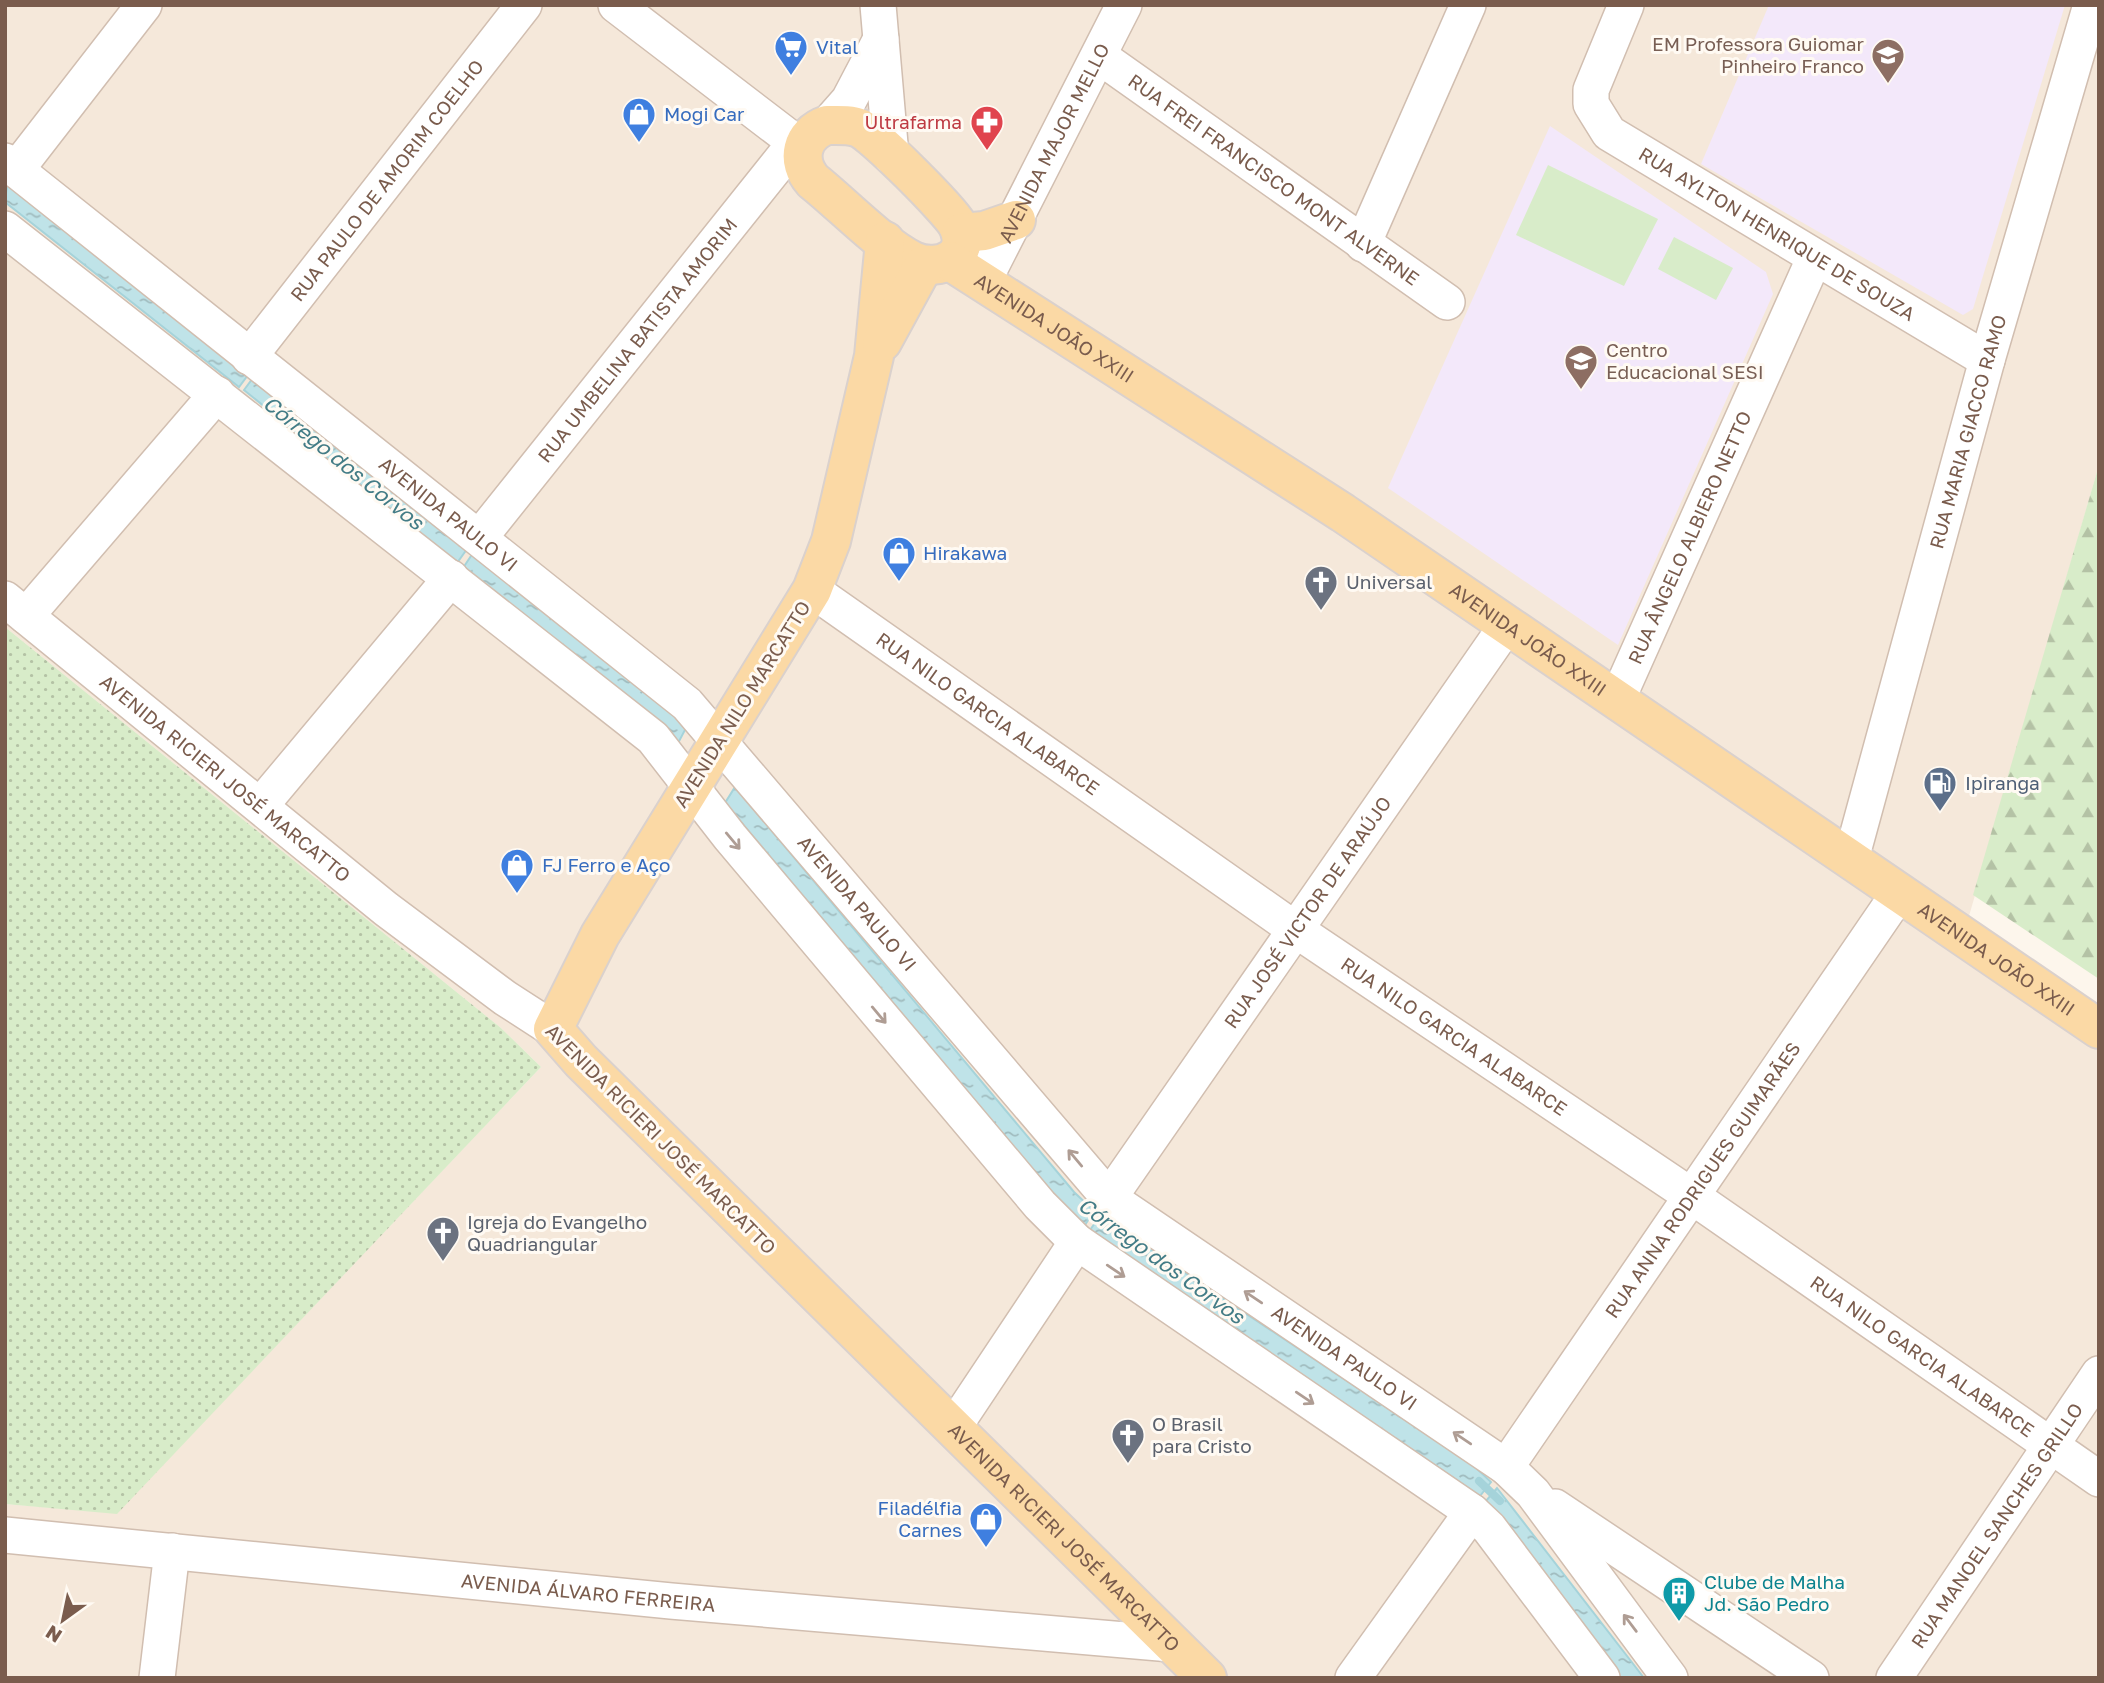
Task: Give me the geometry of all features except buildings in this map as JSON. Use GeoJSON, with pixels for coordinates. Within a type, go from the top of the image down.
{"type":"FeatureCollection","features":[{"type":"Feature","properties":{"kind":"main road","name":"AVENIDA JOÃO XXIII"},"geometry":{"type":"LineString","coordinates":[[945,253],[948,213],[873,135],[857,127],[809,139],[804,167],[813,181],[904,256],[945,253],[983,282],[1343,513],[2099,1029]]}},
{"type":"Feature","properties":{"kind":"main road"},"geometry":{"type":"LineString","coordinates":[[945,253],[984,231],[1016,220]]}},
{"type":"Feature","properties":{"kind":"main road","name":"AVENIDA NILO MARCATTO"},"geometry":{"type":"LineString","coordinates":[[553,1029],[600,935],[811,590],[834,530],[874,356],[885,241]]}},
{"type":"Feature","properties":{"kind":"main road","name":"AVENIDA NILO MARCATTO"},"geometry":{"type":"LineString","coordinates":[[874,356],[945,253]]}},
{"type":"Feature","properties":{"kind":"main road","name":"AVENIDA RICIERI JOSÉ MARCATTO"},"geometry":{"type":"LineString","coordinates":[[553,1029],[582,1061],[953,1428],[1173,1657],[1207,1678]]}},
{"type":"Feature","properties":{"kind":"street"},"geometry":{"type":"LineString","coordinates":[[11,165],[144,5]]}},
{"type":"Feature","properties":{"kind":"street","name":"RUA PAULO DE AMORIM COELHO"},"geometry":{"type":"LineString","coordinates":[[249,357],[524,5]]}},
{"type":"Feature","properties":{"kind":"street"},"geometry":{"type":"LineString","coordinates":[[616,5],[809,139],[849,100],[879,22]]}},
{"type":"Feature","properties":{"kind":"street","name":"AVENIDA MAJOR MELLO"},"geometry":{"type":"LineString","coordinates":[[983,282],[1124,5]]}},
{"type":"Feature","properties":{"kind":"street"},"geometry":{"type":"LineString","coordinates":[[1363,244],[1468,5]]}},
{"type":"Feature","properties":{"kind":"street","name":"RUA AYLTON HENRIQUE DE SOUZA"},"geometry":{"type":"LineString","coordinates":[[1626,5],[1591,90],[1591,104],[1609,133],[1814,259],[1987,360]]}},
{"type":"Feature","properties":{"kind":"street","name":"RUA MARIA GIACCO RAMO"},"geometry":{"type":"LineString","coordinates":[[1851,859],[1987,360],[2091,5]]}},
{"type":"Feature","properties":{"kind":"street"},"geometry":{"type":"LineString","coordinates":[[879,22],[891,156]]}},
{"type":"Feature","properties":{"kind":"street","name":"RUA FREI FRANCISCO MONT ALVERNE"},"geometry":{"type":"LineString","coordinates":[[1099,56],[1447,302]]}},
{"type":"Feature","properties":{"kind":"street","name":"RUA UMBELINA BATISTA AMORIM"},"geometry":{"type":"LineString","coordinates":[[480,537],[809,139]]}},
{"type":"Feature","properties":{"kind":"street","name":"AVENIDA PAULO VI"},"geometry":{"type":"LineString","coordinates":[[11,165],[687,704],[1109,1198],[1506,1467],[1533,1493],[1670,1678]]}},
{"type":"Feature","properties":{"kind":"street"},"geometry":{"type":"LineString","coordinates":[[5,229],[653,738],[690,788],[1040,1205],[1077,1242],[1472,1512],[1489,1528],[1602,1678]]}},
{"type":"Feature","properties":{"kind":"street","name":"RUA ÂNGELO ALBIERO NETTO"},"geometry":{"type":"LineString","coordinates":[[1617,700],[1814,259]]}},
{"type":"Feature","properties":{"kind":"street"},"geometry":{"type":"LineString","coordinates":[[16,607],[217,394]]}},
{"type":"Feature","properties":{"kind":"street"},"geometry":{"type":"LineString","coordinates":[[261,805],[451,578]]}},
{"type":"Feature","properties":{"kind":"street","name":"RUA NILO GARCIA ALABARCE"},"geometry":{"type":"LineString","coordinates":[[811,590],[1296,930],[1693,1196],[2099,1479]]}},
{"type":"Feature","properties":{"kind":"street","name":"AVENIDA RICIERI JOSÉ MARCATTO"},"geometry":{"type":"LineString","coordinates":[[16,607],[456,963],[553,1029]]}},
{"type":"Feature","properties":{"kind":"street","name":"RUA JOSÉ VICTOR DE ARAÚJO"},"geometry":{"type":"LineString","coordinates":[[1109,1198],[1507,625]]}},
{"type":"Feature","properties":{"kind":"street","name":"RUA ANNA RODRIGUES GUIMARÃES"},"geometry":{"type":"LineString","coordinates":[[1506,1467],[1899,892]]}},
{"type":"Feature","properties":{"kind":"street"},"geometry":{"type":"LineString","coordinates":[[953,1428],[1077,1242]]}},
{"type":"Feature","properties":{"kind":"street","name":"RUA MANOEL SANCHES GRILLO"},"geometry":{"type":"LineString","coordinates":[[1895,1678],[2099,1374]]}},
{"type":"Feature","properties":{"kind":"street"},"geometry":{"type":"LineString","coordinates":[[1533,1493],[1811,1678]]}},
{"type":"Feature","properties":{"kind":"street"},"geometry":{"type":"LineString","coordinates":[[1353,1678],[1472,1512]]}},
{"type":"Feature","properties":{"kind":"street","name":"AVENIDA ÁLVARO FERREIRA"},"geometry":{"type":"LineString","coordinates":[[5,1535],[671,1601],[1173,1657]]}},
{"type":"Feature","properties":{"kind":"street"},"geometry":{"type":"LineString","coordinates":[[157,1678],[172,1551]]}},
{"type":"Feature","properties":{"kind":"shaded area"},"geometry":{"type":"Polygon","coordinates":[[[5,5],[2099,5],[2099,465],[1967,923],[2099,1013],[2099,1678],[5,1678],[5,1504],[117,1513],[541,1067],[501,1028],[5,627],[5,5]]]}},
{"type":"Feature","properties":{"kind":"shaded area","name":"EM Professora Guiomar Pinheiro Franco"},"geometry":{"type":"Polygon","coordinates":[[[1769,5],[2065,5],[1973,309],[1963,315],[1701,164],[1769,5]]]}},
{"type":"Feature","properties":{"kind":"shaded area","name":"Centro Educacional SESI"},"geometry":{"type":"Polygon","coordinates":[[[1550,126],[1766,272],[1773,294],[1618,645],[1388,488],[1550,126]]]}},
{"type":"Feature","properties":{"kind":"green space"},"geometry":{"type":"Polygon","coordinates":[[[1548,165],[1658,219],[1624,286],[1516,235],[1548,165]]]}},
{"type":"Feature","properties":{"kind":"green space"},"geometry":{"type":"Polygon","coordinates":[[[1674,237],[1733,268],[1716,300],[1658,269],[1674,237]]]}},
{"type":"Feature","properties":{"kind":"green space"},"geometry":{"type":"Polygon","coordinates":[[[2099,465],[2099,979],[1973,895],[2099,465]]]}},
{"type":"Feature","properties":{"kind":"green space"},"geometry":{"type":"Polygon","coordinates":[[[5,627],[501,1028],[541,1067],[117,1514],[5,1504],[5,627]]]}},
{"type":"Feature","properties":{"kind":"water"},"geometry":{"type":"Polygon","coordinates":[[[7,185],[248,375],[239,387],[5,202],[7,185]]]}},
{"type":"Feature","properties":{"kind":"water"},"geometry":{"type":"Polygon","coordinates":[[[253,378],[467,549],[457,563],[244,390],[253,378]]]}},
{"type":"Feature","properties":{"kind":"water"},"geometry":{"type":"Polygon","coordinates":[[[473,553],[669,710],[686,728],[676,747],[463,568],[473,553]]]}},
{"type":"Feature","properties":{"kind":"water"},"geometry":{"type":"Polygon","coordinates":[[[735,787],[1074,1192],[1094,1211],[1085,1225],[1054,1195],[725,803],[735,787]]]}},
{"type":"Feature","properties":{"kind":"water"},"geometry":{"type":"Polygon","coordinates":[[[1100,1216],[1474,1466],[1491,1482],[1480,1496],[1102,1239],[1090,1230],[1100,1216]]]}},
{"type":"Feature","properties":{"kind":"water"},"geometry":{"type":"Polygon","coordinates":[[[1497,1488],[1644,1678],[1621,1678],[1485,1502],[1497,1488]]]}},
{"type":"Feature","properties":{"kind":"waterway","name":"Córrego dos Corvos"},"geometry":{"type":"LineString","coordinates":[[1479,1481],[1500,1501]]}},
{"type":"Feature","properties":{"kind":"place","name":"Vital"},"geometry":{"type":"Point","coordinates":[791,77]}},
{"type":"Feature","properties":{"kind":"place","name":"EM Professora Guiomar Pinheiro Franco"},"geometry":{"type":"Point","coordinates":[1888,85]}},
{"type":"Feature","properties":{"kind":"place","name":"Mogi Car"},"geometry":{"type":"Point","coordinates":[639,144]}},
{"type":"Feature","properties":{"kind":"place","name":"Ultrafarma"},"geometry":{"type":"Point","coordinates":[987,152]}},
{"type":"Feature","properties":{"kind":"place","name":"Centro Educacional SESI"},"geometry":{"type":"Point","coordinates":[1581,391]}},
{"type":"Feature","properties":{"kind":"place","name":"Hirakawa"},"geometry":{"type":"Point","coordinates":[899,583]}},
{"type":"Feature","properties":{"kind":"place","name":"Universal"},"geometry":{"type":"Point","coordinates":[1321,612]}},
{"type":"Feature","properties":{"kind":"place","name":"Ipiranga"},"geometry":{"type":"Point","coordinates":[1940,813]}},
{"type":"Feature","properties":{"kind":"place","name":"FJ Ferro e Aço"},"geometry":{"type":"Point","coordinates":[517,895]}},
{"type":"Feature","properties":{"kind":"place","name":"Igreja do Evangelho Quadriangular"},"geometry":{"type":"Point","coordinates":[443,1263]}},
{"type":"Feature","properties":{"kind":"place","name":"O Brasil para Cristo"},"geometry":{"type":"Point","coordinates":[1128,1465]}},
{"type":"Feature","properties":{"kind":"place","name":"Filadélfia Carnes"},"geometry":{"type":"Point","coordinates":[986,1549]}},
{"type":"Feature","properties":{"kind":"place","name":"Clube de Malha Jd. São Pedro"},"geometry":{"type":"Point","coordinates":[1679,1623]}}]}
